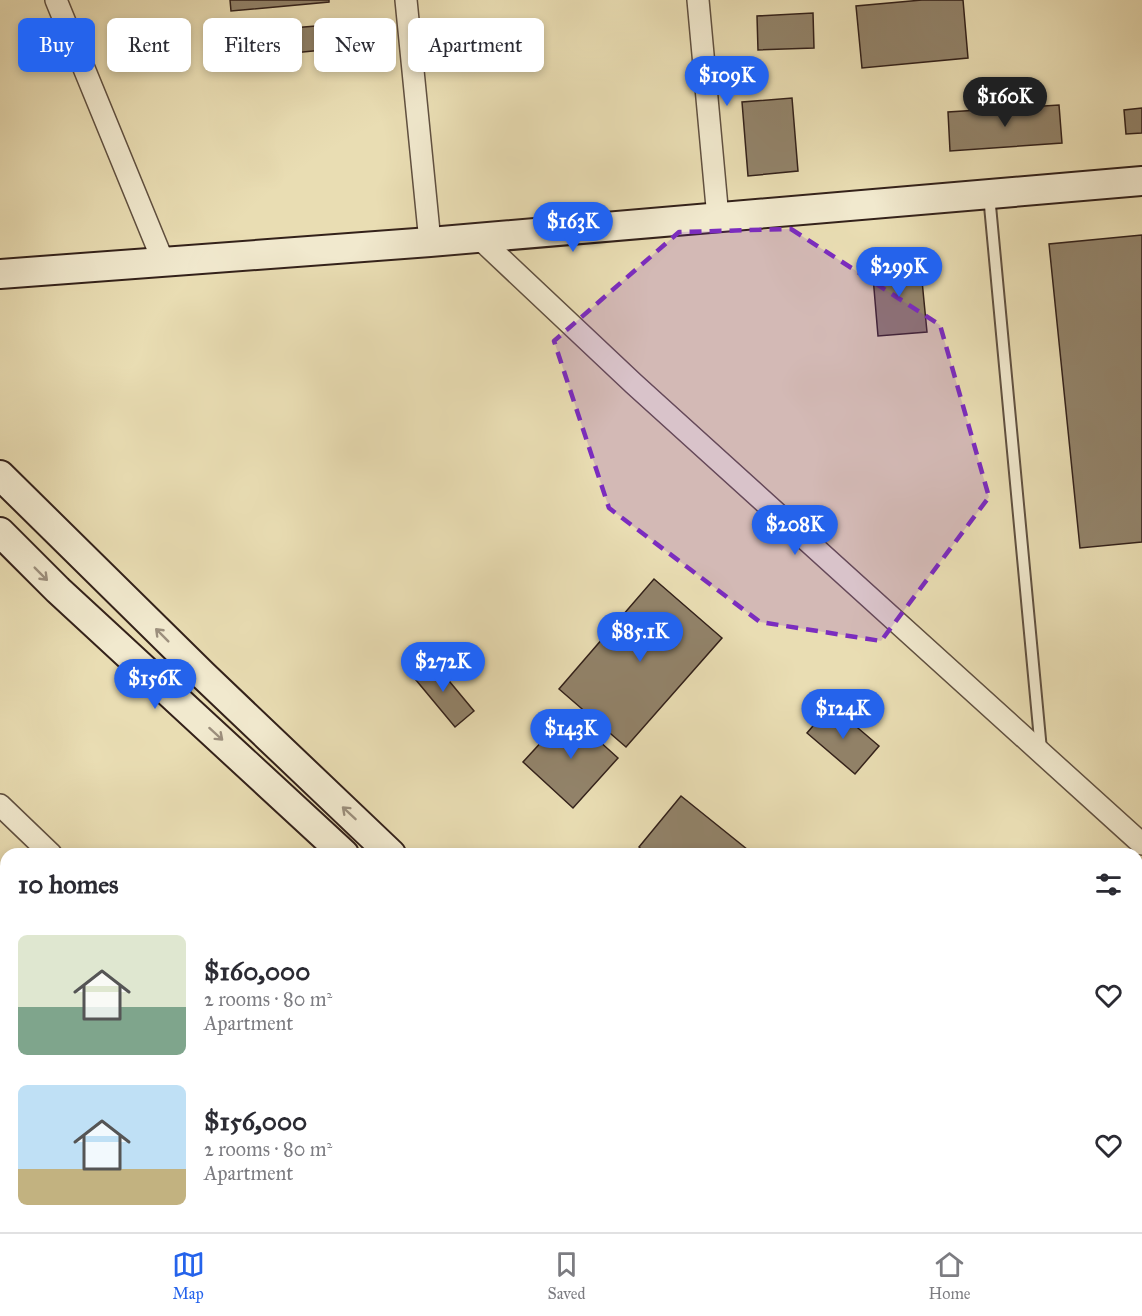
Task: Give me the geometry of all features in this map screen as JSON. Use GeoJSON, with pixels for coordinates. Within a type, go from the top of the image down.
{"type":"FeatureCollection","features":[{"type":"Feature","properties":{"kind":"street"},"geometry":{"type":"LineString","coordinates":[[56,0],[163,261]]}},
{"type":"Feature","properties":{"kind":"street"},"geometry":{"type":"LineString","coordinates":[[406,0],[430,242]]}},
{"type":"Feature","properties":{"kind":"street"},"geometry":{"type":"LineString","coordinates":[[698,0],[718,218]]}},
{"type":"Feature","properties":{"kind":"street"},"geometry":{"type":"LineString","coordinates":[[0,274],[430,242],[1142,181]]}},
{"type":"Feature","properties":{"kind":"street"},"geometry":{"type":"LineString","coordinates":[[478,237],[634,384],[1142,844]]}},
{"type":"Feature","properties":{"kind":"street"},"geometry":{"type":"LineString","coordinates":[[0,475],[203,675],[385,848]]}},
{"type":"Feature","properties":{"kind":"street"},"geometry":{"type":"LineString","coordinates":[[0,532],[58,590],[281,793],[338,848]]}},
{"type":"Feature","properties":{"kind":"street"},"geometry":{"type":"LineString","coordinates":[[0,805],[45,848]]}},
{"type":"Feature","properties":{"kind":"lane"},"geometry":{"type":"LineString","coordinates":[[989,195],[1042,753]]}},
{"type":"Feature","properties":{"kind":"highlighted area"},"geometry":{"type":"Polygon","coordinates":[[[791,229],[940,325],[989,497],[881,641],[760,622],[609,508],[554,341],[679,232],[791,229]]]}},
{"type":"Feature","properties":{"kind":"building"},"geometry":{"type":"Polygon","coordinates":[[[230,0],[329,0],[329,2],[231,11],[230,0]]]}},
{"type":"Feature","properties":{"kind":"building"},"geometry":{"type":"Polygon","coordinates":[[[922,0],[963,0],[968,58],[862,68],[856,6],[922,0]]]}},
{"type":"Feature","properties":{"kind":"building"},"geometry":{"type":"Polygon","coordinates":[[[813,13],[814,48],[758,50],[757,16],[813,13]]]}},
{"type":"Feature","properties":{"kind":"building"},"geometry":{"type":"Polygon","coordinates":[[[314,26],[314,51],[302,52],[302,27],[314,26]]]}},
{"type":"Feature","properties":{"kind":"building"},"geometry":{"type":"Polygon","coordinates":[[[792,98],[798,171],[748,176],[742,102],[792,98]]]}},
{"type":"Feature","properties":{"kind":"building"},"geometry":{"type":"Polygon","coordinates":[[[1059,105],[1062,143],[950,151],[948,112],[1059,105]]]}},
{"type":"Feature","properties":{"kind":"building"},"geometry":{"type":"Polygon","coordinates":[[[1142,108],[1142,133],[1126,134],[1124,110],[1142,108]]]}},
{"type":"Feature","properties":{"kind":"building"},"geometry":{"type":"Polygon","coordinates":[[[1142,235],[1142,542],[1080,548],[1049,244],[1142,235]]]}},
{"type":"Feature","properties":{"kind":"building"},"geometry":{"type":"Polygon","coordinates":[[[920,260],[927,332],[878,336],[872,265],[920,260]]]}},
{"type":"Feature","properties":{"kind":"building"},"geometry":{"type":"Polygon","coordinates":[[[654,579],[722,638],[626,747],[559,689],[654,579]]]}},
{"type":"Feature","properties":{"kind":"building"},"geometry":{"type":"Polygon","coordinates":[[[430,658],[474,711],[455,727],[411,674],[430,658]]]}},
{"type":"Feature","properties":{"kind":"building"},"geometry":{"type":"Polygon","coordinates":[[[831,705],[879,746],[855,774],[807,733],[831,705]]]}},
{"type":"Feature","properties":{"kind":"building"},"geometry":{"type":"Polygon","coordinates":[[[568,713],[618,758],[573,808],[523,762],[568,713]]]}},
{"type":"Feature","properties":{"kind":"building"},"geometry":{"type":"Polygon","coordinates":[[[681,796],[746,848],[640,848],[681,796]]]}}]}
